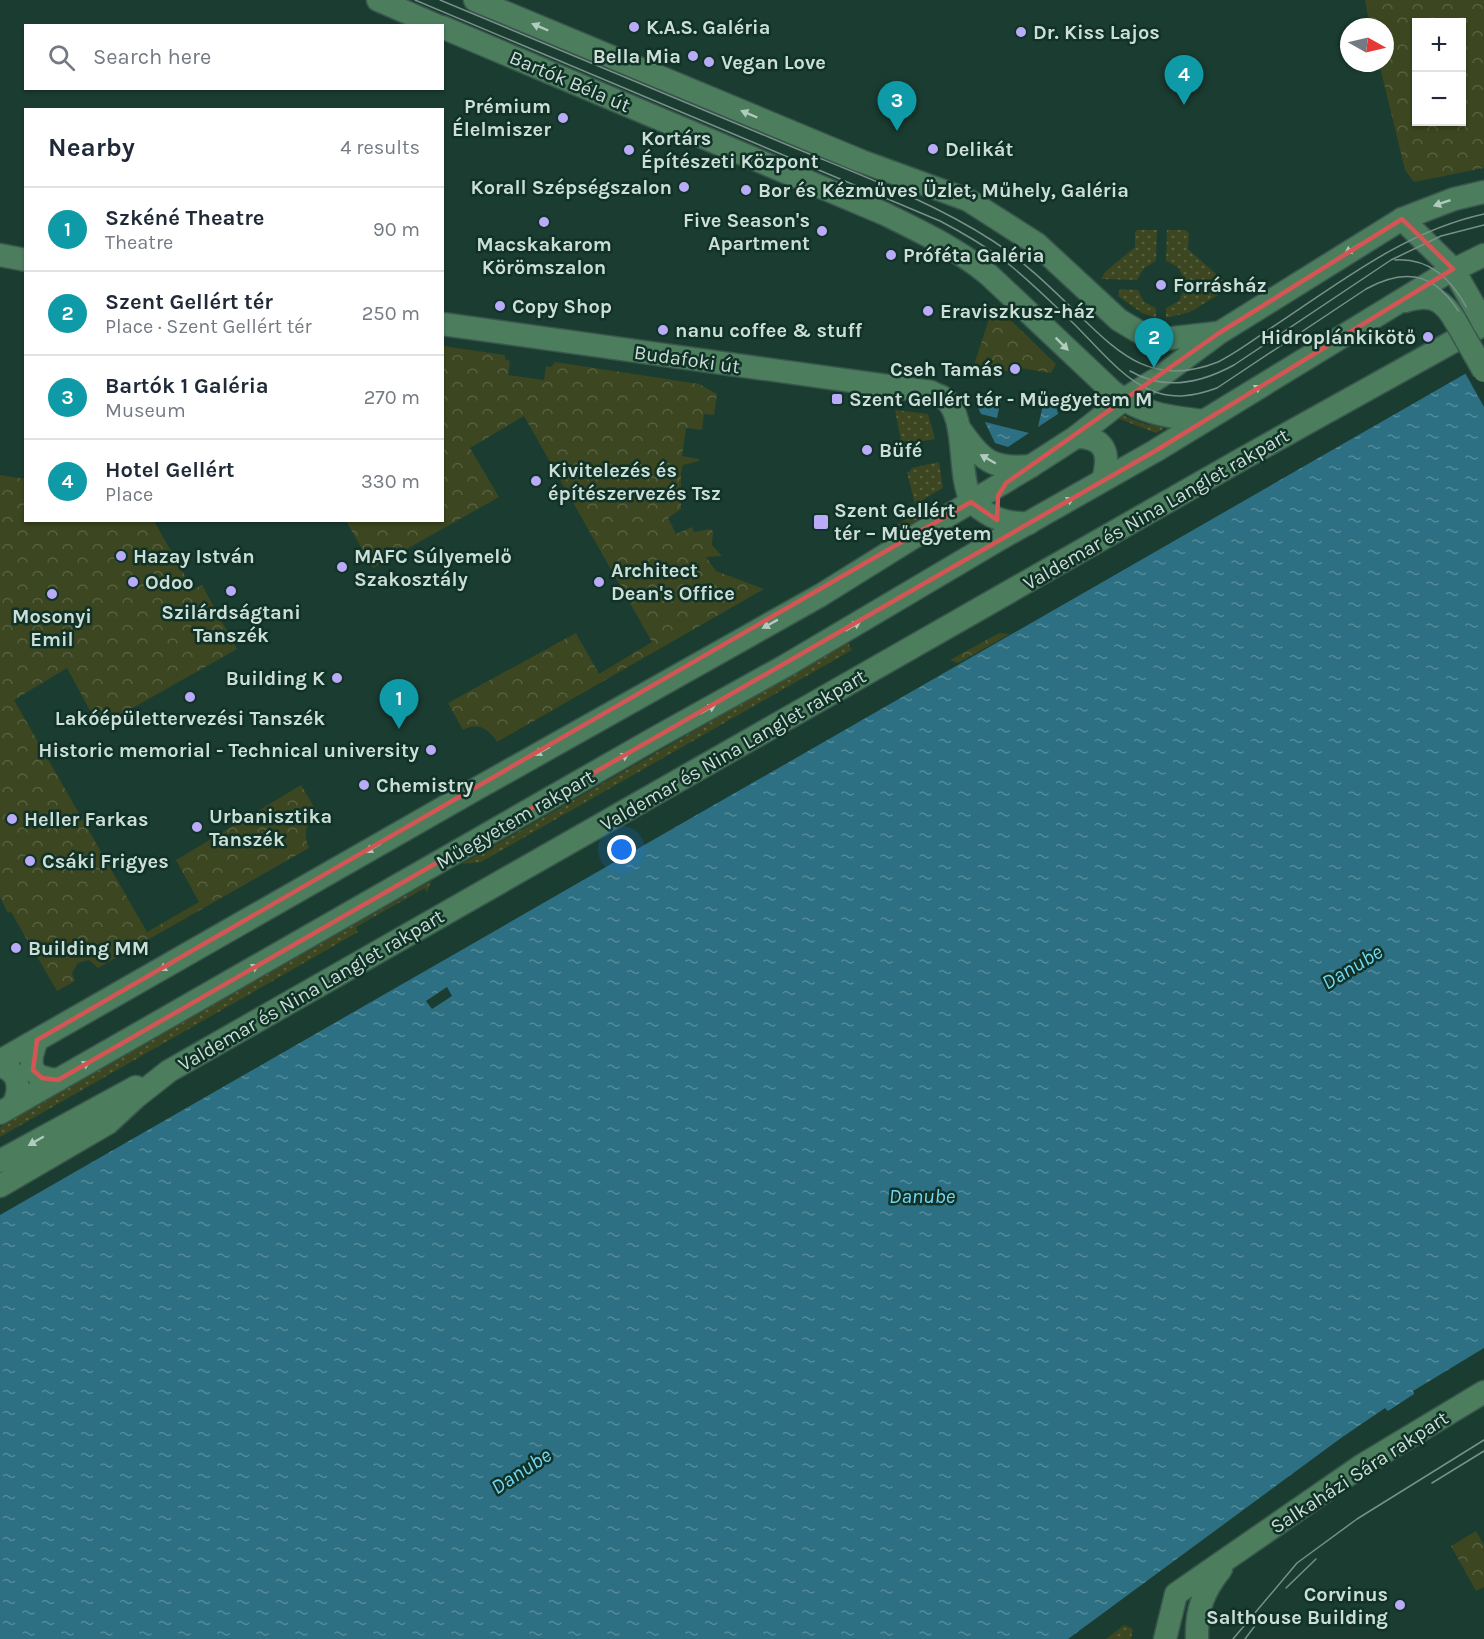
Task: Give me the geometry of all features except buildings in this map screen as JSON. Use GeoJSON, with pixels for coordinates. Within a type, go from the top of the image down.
{"type":"FeatureCollection","features":[{"type":"Feature","properties":{"kind":"main road"},"geometry":{"type":"LineString","coordinates":[[378,0],[433,24]]}},
{"type":"Feature","properties":{"kind":"main road","name":"Bartók Béla út"},"geometry":{"type":"LineString","coordinates":[[475,0],[861,161],[968,200],[1037,244],[1119,320],[1141,333],[1164,339],[1219,333]]}},
{"type":"Feature","properties":{"kind":"main road","name":"Bartók Béla út"},"geometry":{"type":"LineString","coordinates":[[444,28],[885,214],[972,261],[1123,400],[1141,410],[1173,418],[1204,421]]}},
{"type":"Feature","properties":{"kind":"main road"},"geometry":{"type":"LineString","coordinates":[[0,1061],[821,595],[971,502],[1006,483],[1076,437],[1123,400],[1155,381],[1219,333],[1402,219],[1454,199],[1484,192]]}},
{"type":"Feature","properties":{"kind":"main road"},"geometry":{"type":"LineString","coordinates":[[1402,219],[1453,269],[1476,322],[1484,372]]}},
{"type":"Feature","properties":{"kind":"main road"},"geometry":{"type":"LineString","coordinates":[[0,255],[24,260]]}},
{"type":"Feature","properties":{"kind":"main road","name":"Műegyetem rakpart"},"geometry":{"type":"LineString","coordinates":[[6,1109],[785,666],[1204,421],[1453,269],[1484,255]]}},
{"type":"Feature","properties":{"kind":"main road"},"geometry":{"type":"LineString","coordinates":[[1395,305],[1427,297],[1438,300],[1476,322]]}},
{"type":"Feature","properties":{"kind":"main road","name":"Valdemar és Nina Langlet rakpart"},"geometry":{"type":"LineString","coordinates":[[0,1186],[108,1123],[169,1071],[1476,322]]}},
{"type":"Feature","properties":{"kind":"main road","name":"Budafoki út"},"geometry":{"type":"LineString","coordinates":[[444,324],[931,392],[944,399],[954,411],[958,427]]}},
{"type":"Feature","properties":{"kind":"main road"},"geometry":{"type":"LineString","coordinates":[[958,427],[975,450],[988,461],[1009,468],[1032,466]]}},
{"type":"Feature","properties":{"kind":"main road"},"geometry":{"type":"LineString","coordinates":[[958,427],[962,465],[971,502],[991,516],[1014,524],[1029,523]]}},
{"type":"Feature","properties":{"kind":"main road"},"geometry":{"type":"LineString","coordinates":[[1076,437],[1088,437],[1097,441],[1106,453],[1108,464],[1103,480]]}},
{"type":"Feature","properties":{"kind":"main road"},"geometry":{"type":"LineString","coordinates":[[1003,520],[998,510],[998,496],[1006,483]]}},
{"type":"Feature","properties":{"kind":"main road"},"geometry":{"type":"LineString","coordinates":[[37,1040],[30,1062],[33,1070],[42,1078],[58,1080]]}},
{"type":"Feature","properties":{"kind":"main road"},"geometry":{"type":"LineString","coordinates":[[0,1066],[10,1070],[19,1086],[18,1096],[6,1109]]}},
{"type":"Feature","properties":{"kind":"main road"},"geometry":{"type":"LineString","coordinates":[[0,1161],[72,1120],[169,1071]]}},
{"type":"Feature","properties":{"kind":"main road","name":"Salkaházi Sára rakpart"},"geometry":{"type":"LineString","coordinates":[[1165,1639],[1176,1594],[1361,1466],[1484,1392]]}},
{"type":"Feature","properties":{"kind":"main road","name":"Salkaházi Sára rakpart"},"geometry":{"type":"LineString","coordinates":[[1197,1639],[1198,1615],[1202,1598],[1210,1583],[1234,1553]]}},
{"type":"Feature","properties":{"kind":"highlighted area"},"geometry":{"type":"Polygon","coordinates":[[[1402,219],[1453,269],[1155,451],[58,1080],[42,1078],[33,1070],[37,1040],[971,502],[997,520],[998,496],[1006,483],[1219,333],[1402,219]]]}},
{"type":"Feature","properties":{"kind":"green space"},"geometry":{"type":"Polygon","coordinates":[[[1365,0],[1484,0],[1484,168],[1414,182],[1405,170],[1381,72],[1394,72],[1394,18],[1368,18],[1365,0]]]}},
{"type":"Feature","properties":{"kind":"green space"},"geometry":{"type":"Polygon","coordinates":[[[1137,230],[1157,230],[1156,261],[1144,268],[1137,280],[1101,279],[1105,272],[1135,247],[1137,230]]]}},
{"type":"Feature","properties":{"kind":"green space"},"geometry":{"type":"Polygon","coordinates":[[[1167,230],[1186,230],[1189,234],[1188,249],[1224,281],[1185,280],[1178,267],[1166,261],[1167,230]]]}},
{"type":"Feature","properties":{"kind":"green space"},"geometry":{"type":"Polygon","coordinates":[[[1120,289],[1138,290],[1144,302],[1156,308],[1156,318],[1142,313],[1118,296],[1120,289]]]}},
{"type":"Feature","properties":{"kind":"green space"},"geometry":{"type":"Polygon","coordinates":[[[1184,290],[1216,290],[1218,295],[1190,312],[1166,318],[1166,308],[1179,301],[1184,290]]]}},
{"type":"Feature","properties":{"kind":"green space"},"geometry":{"type":"Polygon","coordinates":[[[994,304],[1056,364],[1051,373],[1013,367],[1012,371],[977,369],[974,365],[994,304]]]}},
{"type":"Feature","properties":{"kind":"green space"},"geometry":{"type":"Polygon","coordinates":[[[444,346],[505,355],[505,359],[510,361],[508,375],[544,380],[546,366],[551,367],[555,362],[699,384],[717,394],[714,415],[704,414],[702,430],[686,428],[682,456],[699,459],[699,461],[683,465],[681,509],[668,518],[676,534],[692,527],[694,532],[711,529],[713,532],[712,545],[722,556],[706,557],[716,571],[764,589],[497,742],[483,728],[474,727],[463,730],[448,703],[576,633],[599,674],[652,642],[524,416],[470,448],[499,497],[373,568],[347,522],[444,522],[444,346]]]}},
{"type":"Feature","properties":{"kind":"green space"},"geometry":{"type":"Polygon","coordinates":[[[895,410],[928,414],[935,439],[906,444],[906,441],[901,441],[895,410]]]}},
{"type":"Feature","properties":{"kind":"green space"},"geometry":{"type":"Polygon","coordinates":[[[1122,415],[1144,424],[1163,427],[1163,429],[1156,433],[1117,418],[1122,415]]]}},
{"type":"Feature","properties":{"kind":"green space"},"geometry":{"type":"Polygon","coordinates":[[[939,462],[943,488],[915,504],[907,472],[911,471],[911,468],[939,462]]]}},
{"type":"Feature","properties":{"kind":"green space"},"geometry":{"type":"Polygon","coordinates":[[[0,475],[24,479],[24,522],[155,522],[193,590],[202,585],[237,649],[99,727],[67,668],[14,700],[147,932],[199,902],[176,860],[301,785],[319,815],[306,829],[309,848],[98,968],[89,960],[78,963],[72,973],[75,981],[57,991],[0,897],[0,475]]]}},
{"type":"Feature","properties":{"kind":"green space"},"geometry":{"type":"Polygon","coordinates":[[[922,509],[926,517],[891,537],[889,530],[922,509]]]}},
{"type":"Feature","properties":{"kind":"green space"},"geometry":{"type":"Polygon","coordinates":[[[999,633],[1010,634],[958,663],[950,660],[999,633]]]}},
{"type":"Feature","properties":{"kind":"green space"},"geometry":{"type":"Polygon","coordinates":[[[848,643],[852,650],[481,862],[462,864],[848,643]]]}},
{"type":"Feature","properties":{"kind":"green space"},"geometry":{"type":"Polygon","coordinates":[[[431,881],[427,892],[425,888],[356,927],[358,932],[0,1137],[0,1127],[431,881]]]}},
{"type":"Feature","properties":{"kind":"green space"},"geometry":{"type":"Polygon","coordinates":[[[1476,1531],[1484,1545],[1484,1587],[1476,1591],[1451,1546],[1476,1531]]]}},
{"type":"Feature","properties":{"kind":"green space"},"geometry":{"type":"Polygon","coordinates":[[[1124,1625],[1133,1629],[1131,1639],[1106,1639],[1124,1625]]]}},
{"type":"Feature","properties":{"kind":"water","name":"Danube"},"geometry":{"type":"Polygon","coordinates":[[[1484,363],[1484,1348],[1413,1391],[1414,1394],[1388,1411],[1385,1408],[1341,1438],[1068,1639],[0,1639],[0,1215],[1484,363]]]}},
{"type":"Feature","properties":{"kind":"water"},"geometry":{"type":"Polygon","coordinates":[[[981,397],[1001,399],[997,418],[981,414],[976,403],[981,397]]]}},
{"type":"Feature","properties":{"kind":"water"},"geometry":{"type":"Polygon","coordinates":[[[1043,405],[1056,406],[1058,414],[1038,427],[1043,405]]]}},
{"type":"Feature","properties":{"kind":"water"},"geometry":{"type":"Polygon","coordinates":[[[985,422],[1029,433],[1008,447],[995,443],[985,422]]]}},
{"type":"Feature","properties":{"kind":"pier"},"geometry":{"type":"Polygon","coordinates":[[[1484,360],[1484,407],[1464,371],[1484,360]]]}},
{"type":"Feature","properties":{"kind":"pier"},"geometry":{"type":"Polygon","coordinates":[[[447,987],[452,996],[432,1009],[426,1001],[447,987]]]}},
{"type":"Feature","properties":{"kind":"tram line"},"geometry":{"type":"LineString","coordinates":[[415,0],[940,221],[1006,262],[1047,298],[1118,369],[1139,384],[1159,393],[1184,396],[1217,388],[1366,289],[1389,279],[1409,276],[1426,280],[1440,289],[1452,302],[1484,356]]}},
{"type":"Feature","properties":{"kind":"tram line"},"geometry":{"type":"LineString","coordinates":[[440,0],[885,185],[940,211],[993,241],[1016,258],[1125,355],[1141,364],[1158,369],[1176,371],[1196,369],[1218,362],[1371,262],[1425,233],[1484,214]]}},
{"type":"Feature","properties":{"kind":"tram line"},"geometry":{"type":"LineString","coordinates":[[1130,371],[1143,377],[1169,383],[1209,376],[1234,365],[1391,260],[1441,236],[1484,225]]}},
{"type":"Feature","properties":{"kind":"tram line"},"geometry":{"type":"LineString","coordinates":[[1395,260],[1419,263],[1438,272],[1454,288],[1467,308]]}},
{"type":"Feature","properties":{"kind":"tram line"},"geometry":{"type":"LineString","coordinates":[[1233,1639],[1297,1563],[1357,1519],[1484,1440]]}},
{"type":"Feature","properties":{"kind":"tram line"},"geometry":{"type":"LineString","coordinates":[[1432,1483],[1484,1451]]}},
{"type":"Feature","properties":{"kind":"tram line"},"geometry":{"type":"LineString","coordinates":[[1286,1588],[1316,1559]]}},
{"type":"Feature","properties":{"kind":"tram line"},"geometry":{"type":"LineString","coordinates":[[1245,1639],[1263,1615]]}},
{"type":"Feature","properties":{"kind":"place","name":"K.A.S. Galéria"},"geometry":{"type":"Point","coordinates":[634,27]}},
{"type":"Feature","properties":{"kind":"place","name":"Dr. Kiss Lajos"},"geometry":{"type":"Point","coordinates":[1021,32]}},
{"type":"Feature","properties":{"kind":"place","name":"Bella Mia"},"geometry":{"type":"Point","coordinates":[693,56]}},
{"type":"Feature","properties":{"kind":"place","name":"Vegan Love"},"geometry":{"type":"Point","coordinates":[709,62]}},
{"type":"Feature","properties":{"kind":"place","name":"Hotel Gellért"},"geometry":{"type":"Point","coordinates":[1184,105]}},
{"type":"Feature","properties":{"kind":"place","name":"Prémium Élelmiszer"},"geometry":{"type":"Point","coordinates":[563,118]}},
{"type":"Feature","properties":{"kind":"place","name":"Bartók 1 Galéria"},"geometry":{"type":"Point","coordinates":[897,131]}},
{"type":"Feature","properties":{"kind":"place","name":"Delikát"},"geometry":{"type":"Point","coordinates":[933,149]}},
{"type":"Feature","properties":{"kind":"place","name":"Kortárs Építészeti Központ"},"geometry":{"type":"Point","coordinates":[629,150]}},
{"type":"Feature","properties":{"kind":"place","name":"Korall Szépségszalon"},"geometry":{"type":"Point","coordinates":[684,187]}},
{"type":"Feature","properties":{"kind":"place","name":"Bor és Kézműves Üzlet, Műhely, Galéria"},"geometry":{"type":"Point","coordinates":[746,190]}},
{"type":"Feature","properties":{"kind":"place","name":"Macskakarom Körömszalon"},"geometry":{"type":"Point","coordinates":[544,222]}},
{"type":"Feature","properties":{"kind":"place","name":"Five Season's Apartment"},"geometry":{"type":"Point","coordinates":[822,231]}},
{"type":"Feature","properties":{"kind":"place","name":"Próféta Galéria"},"geometry":{"type":"Point","coordinates":[891,255]}},
{"type":"Feature","properties":{"kind":"place","name":"Forrásház"},"geometry":{"type":"Point","coordinates":[1161,285]}},
{"type":"Feature","properties":{"kind":"place","name":"Copy Shop"},"geometry":{"type":"Point","coordinates":[500,306]}},
{"type":"Feature","properties":{"kind":"place","name":"Eraviszkusz-ház"},"geometry":{"type":"Point","coordinates":[928,311]}},
{"type":"Feature","properties":{"kind":"place","name":"nanu coffee & stuff"},"geometry":{"type":"Point","coordinates":[663,330]}},
{"type":"Feature","properties":{"kind":"place","name":"Hidroplánkikötő"},"geometry":{"type":"Point","coordinates":[1428,337]}},
{"type":"Feature","properties":{"kind":"place","name":"Szent Gellért tér"},"geometry":{"type":"Point","coordinates":[1154,368]}},
{"type":"Feature","properties":{"kind":"place","name":"Cseh Tamás"},"geometry":{"type":"Point","coordinates":[1015,369]}},
{"type":"Feature","properties":{"kind":"place","name":"Szent Gellért tér - Műegyetem M"},"geometry":{"type":"Point","coordinates":[837,399]}},
{"type":"Feature","properties":{"kind":"place","name":"Büfé"},"geometry":{"type":"Point","coordinates":[867,450]}},
{"type":"Feature","properties":{"kind":"place","name":"Kivitelezés és építészervezés Tsz"},"geometry":{"type":"Point","coordinates":[536,481]}},
{"type":"Feature","properties":{"kind":"place","name":"Szent Gellért tér – Műegyetem"},"geometry":{"type":"Point","coordinates":[821,522]}},
{"type":"Feature","properties":{"kind":"place","name":"Hazay István"},"geometry":{"type":"Point","coordinates":[121,556]}},
{"type":"Feature","properties":{"kind":"place","name":"MAFC Súlyemelő Szakosztály"},"geometry":{"type":"Point","coordinates":[342,567]}},
{"type":"Feature","properties":{"kind":"place","name":"Odoo"},"geometry":{"type":"Point","coordinates":[133,582]}},
{"type":"Feature","properties":{"kind":"place","name":"Architect Dean's Office"},"geometry":{"type":"Point","coordinates":[599,582]}},
{"type":"Feature","properties":{"kind":"place","name":"Szilárdságtani Tanszék"},"geometry":{"type":"Point","coordinates":[231,591]}},
{"type":"Feature","properties":{"kind":"place","name":"Mosonyi Emil"},"geometry":{"type":"Point","coordinates":[52,594]}},
{"type":"Feature","properties":{"kind":"place","name":"Building K"},"geometry":{"type":"Point","coordinates":[337,678]}},
{"type":"Feature","properties":{"kind":"place","name":"Lakóépülettervezési Tanszék"},"geometry":{"type":"Point","coordinates":[190,697]}},
{"type":"Feature","properties":{"kind":"place","name":"Szkéné Theatre"},"geometry":{"type":"Point","coordinates":[399,729]}},
{"type":"Feature","properties":{"kind":"place","name":"Historic memorial - Technical university"},"geometry":{"type":"Point","coordinates":[431,750]}},
{"type":"Feature","properties":{"kind":"place","name":"Chemistry"},"geometry":{"type":"Point","coordinates":[364,785]}},
{"type":"Feature","properties":{"kind":"place","name":"Heller Farkas"},"geometry":{"type":"Point","coordinates":[12,819]}},
{"type":"Feature","properties":{"kind":"place","name":"Urbanisztika Tanszék"},"geometry":{"type":"Point","coordinates":[197,827]}},
{"type":"Feature","properties":{"kind":"place","name":"Csáki Frigyes"},"geometry":{"type":"Point","coordinates":[30,861]}},
{"type":"Feature","properties":{"kind":"place","name":"Building MM"},"geometry":{"type":"Point","coordinates":[16,948]}},
{"type":"Feature","properties":{"kind":"place","name":"Corvinus Salthouse Building"},"geometry":{"type":"Point","coordinates":[1400,1605]}}]}
